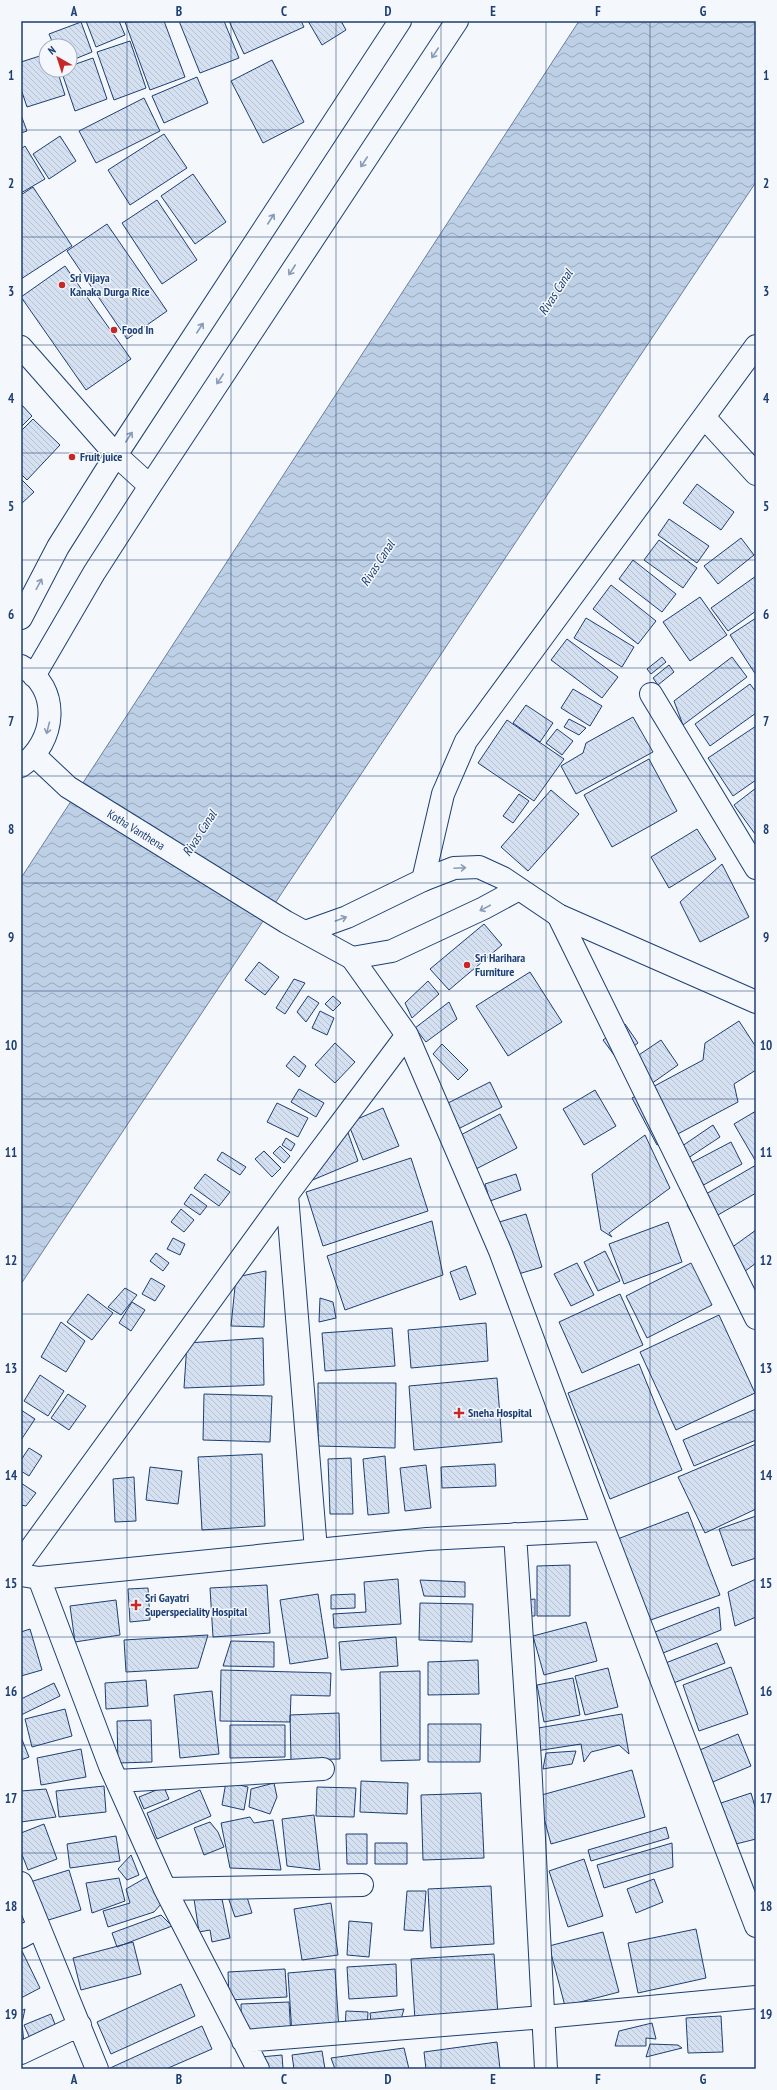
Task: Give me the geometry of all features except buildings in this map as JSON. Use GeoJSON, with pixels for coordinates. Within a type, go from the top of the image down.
{"type":"FeatureCollection","features":[{"type":"Feature","properties":{"kind":"street"},"geometry":{"type":"LineString","coordinates":[[21,618],[58,547],[116,455],[400,21]]}},
{"type":"Feature","properties":{"kind":"street"},"geometry":{"type":"LineString","coordinates":[[28,761],[44,741],[50,718],[50,707],[44,690],[28,671],[457,21]]}},
{"type":"Feature","properties":{"kind":"street"},"geometry":{"type":"LineString","coordinates":[[423,880],[443,794],[466,740],[756,346]]}},
{"type":"Feature","properties":{"kind":"street"},"geometry":{"type":"LineString","coordinates":[[21,347],[116,455],[150,486]]}},
{"type":"Feature","properties":{"kind":"street"},"geometry":{"type":"LineString","coordinates":[[704,417],[756,474]]}},
{"type":"Feature","properties":{"kind":"street"},"geometry":{"type":"LineString","coordinates":[[651,694],[756,868]]}},
{"type":"Feature","properties":{"kind":"street","name":"Kotha Vanthena"},"geometry":{"type":"LineString","coordinates":[[28,761],[286,922],[352,958]]}},
{"type":"Feature","properties":{"kind":"street"},"geometry":{"type":"LineString","coordinates":[[305,932],[347,917],[423,880],[454,868],[479,867],[503,878],[558,915],[756,1002]]}},
{"type":"Feature","properties":{"kind":"street"},"geometry":{"type":"LineString","coordinates":[[519,889],[477,912],[392,950],[352,958],[407,1035],[500,1251],[604,1530],[756,1926]]}},
{"type":"Feature","properties":{"kind":"street"},"geometry":{"type":"LineString","coordinates":[[558,915],[756,1318]]}},
{"type":"Feature","properties":{"kind":"street"},"geometry":{"type":"LineString","coordinates":[[21,1562],[287,1195],[407,1035]]}},
{"type":"Feature","properties":{"kind":"street"},"geometry":{"type":"LineString","coordinates":[[287,1195],[316,1550]]}},
{"type":"Feature","properties":{"kind":"street"},"geometry":{"type":"LineString","coordinates":[[258,2069],[165,1889],[117,1781],[30,1576],[427,1539],[604,1530]]}},
{"type":"Feature","properties":{"kind":"street"},"geometry":{"type":"LineString","coordinates":[[515,1534],[546,2069]]}},
{"type":"Feature","properties":{"kind":"street"},"geometry":{"type":"LineString","coordinates":[[117,1781],[323,1769]]}},
{"type":"Feature","properties":{"kind":"street"},"geometry":{"type":"LineString","coordinates":[[21,1883],[30,1932],[80,2025],[97,2069]]}},
{"type":"Feature","properties":{"kind":"street"},"geometry":{"type":"LineString","coordinates":[[165,1889],[362,1885]]}},
{"type":"Feature","properties":{"kind":"street"},"geometry":{"type":"LineString","coordinates":[[243,2041],[544,2017],[756,1997]]}},
{"type":"Feature","properties":{"kind":"street"},"geometry":{"type":"LineString","coordinates":[[21,2053],[80,2025]]}},
{"type":"Feature","properties":{"kind":"water","name":"Rivas Canal"},"geometry":{"type":"Polygon","coordinates":[[[579,21],[756,21],[756,182],[21,1284],[21,878],[579,21]]]}},
{"type":"Feature","properties":{"kind":"place","name":"Sri Vijaya Kanaka Durga Rice"},"geometry":{"type":"Point","coordinates":[62,285]}},
{"type":"Feature","properties":{"kind":"place","name":"Food In"},"geometry":{"type":"Point","coordinates":[114,330]}},
{"type":"Feature","properties":{"kind":"place","name":"Fruit juice"},"geometry":{"type":"Point","coordinates":[72,457]}},
{"type":"Feature","properties":{"kind":"place","name":"Sri Harihara Furniture"},"geometry":{"type":"Point","coordinates":[467,965]}},
{"type":"Feature","properties":{"kind":"place","name":"Sneha Hospital"},"geometry":{"type":"Point","coordinates":[459,1413]}},
{"type":"Feature","properties":{"kind":"place","name":"Sri Gayatri Superspeciality Hospital"},"geometry":{"type":"Point","coordinates":[136,1605]}}]}
